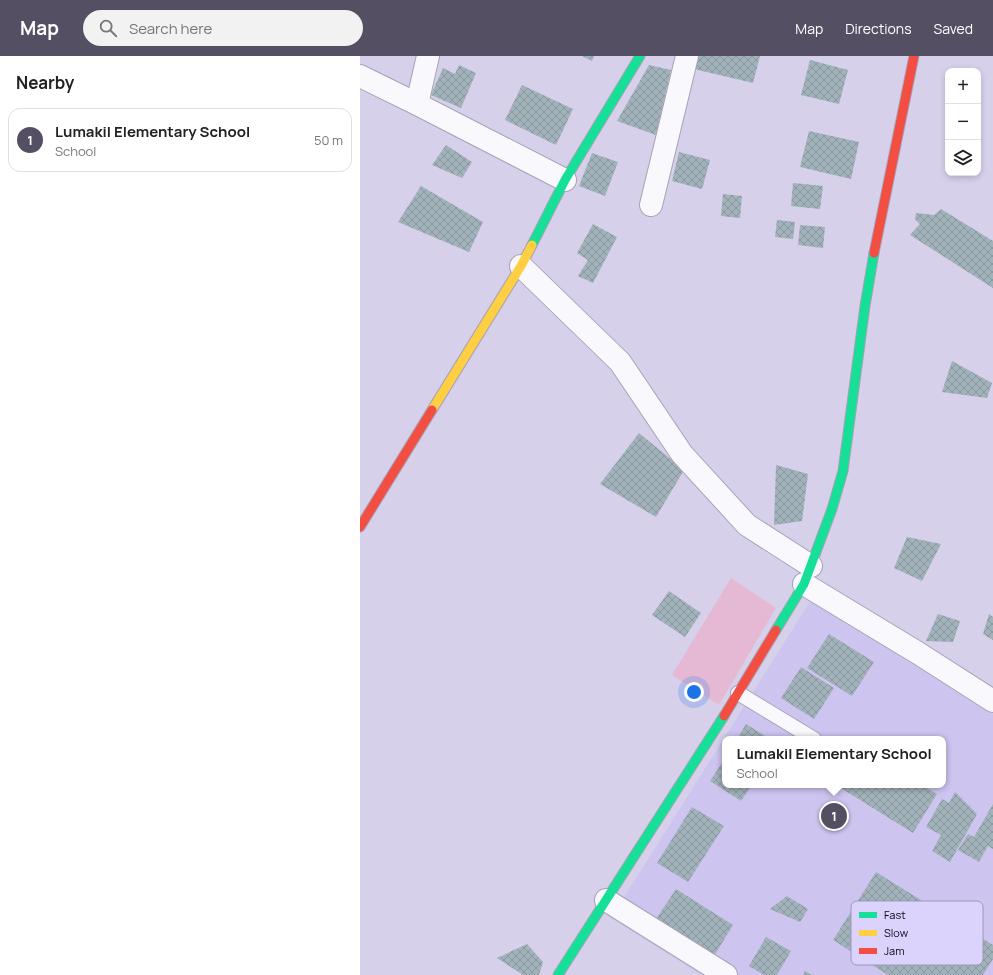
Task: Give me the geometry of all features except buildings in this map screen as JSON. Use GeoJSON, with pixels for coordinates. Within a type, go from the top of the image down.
{"type":"FeatureCollection","features":[{"type":"Feature","properties":{"kind":"street"},"geometry":{"type":"LineString","coordinates":[[418,104],[428,56]]}},
{"type":"Feature","properties":{"kind":"street"},"geometry":{"type":"LineString","coordinates":[[360,527],[521,266],[565,180],[640,56]]}},
{"type":"Feature","properties":{"kind":"street"},"geometry":{"type":"LineString","coordinates":[[651,205],[687,56]]}},
{"type":"Feature","properties":{"kind":"street"},"geometry":{"type":"LineString","coordinates":[[558,975],[738,693],[808,575],[832,509],[843,471],[865,306],[876,243],[914,56]]}},
{"type":"Feature","properties":{"kind":"street"},"geometry":{"type":"LineString","coordinates":[[360,76],[418,104],[565,180]]}},
{"type":"Feature","properties":{"kind":"street"},"geometry":{"type":"LineString","coordinates":[[521,266],[620,362],[682,454],[747,526],[808,575],[918,653],[993,701]]}},
{"type":"Feature","properties":{"kind":"street"},"geometry":{"type":"LineString","coordinates":[[606,900],[726,975]]}},
{"type":"Feature","properties":{"kind":"lane"},"geometry":{"type":"LineString","coordinates":[[738,693],[809,736]]}},
{"type":"Feature","properties":{"kind":"shaded area"},"geometry":{"type":"Polygon","coordinates":[[[731,578],[776,608],[719,705],[672,675],[731,578]]]}},
{"type":"Feature","properties":{"kind":"shaded area"},"geometry":{"type":"Polygon","coordinates":[[[811,600],[993,714],[993,975],[701,975],[611,918],[722,742],[722,788],[946,788],[946,736],[725,736],[811,600]]]}},
{"type":"Feature","properties":{"kind":"traffic: fast"},"geometry":{"type":"LineString","coordinates":[[532,245],[565,180],[640,56]]}},
{"type":"Feature","properties":{"kind":"traffic: fast"},"geometry":{"type":"LineString","coordinates":[[776,630],[804,584],[832,509],[843,471],[865,306],[874,253]]}},
{"type":"Feature","properties":{"kind":"traffic: fast"},"geometry":{"type":"LineString","coordinates":[[558,975],[724,716]]}},
{"type":"Feature","properties":{"kind":"traffic: slow"},"geometry":{"type":"LineString","coordinates":[[432,410],[521,266],[532,245]]}},
{"type":"Feature","properties":{"kind":"traffic: jam"},"geometry":{"type":"LineString","coordinates":[[874,253],[914,56]]}},
{"type":"Feature","properties":{"kind":"traffic: jam"},"geometry":{"type":"LineString","coordinates":[[360,527],[432,410]]}},
{"type":"Feature","properties":{"kind":"traffic: jam"},"geometry":{"type":"LineString","coordinates":[[724,716],[776,630]]}},
{"type":"Feature","properties":{"kind":"place","name":"Lumakil Elementary School"},"geometry":{"type":"Point","coordinates":[834,816]}}]}
